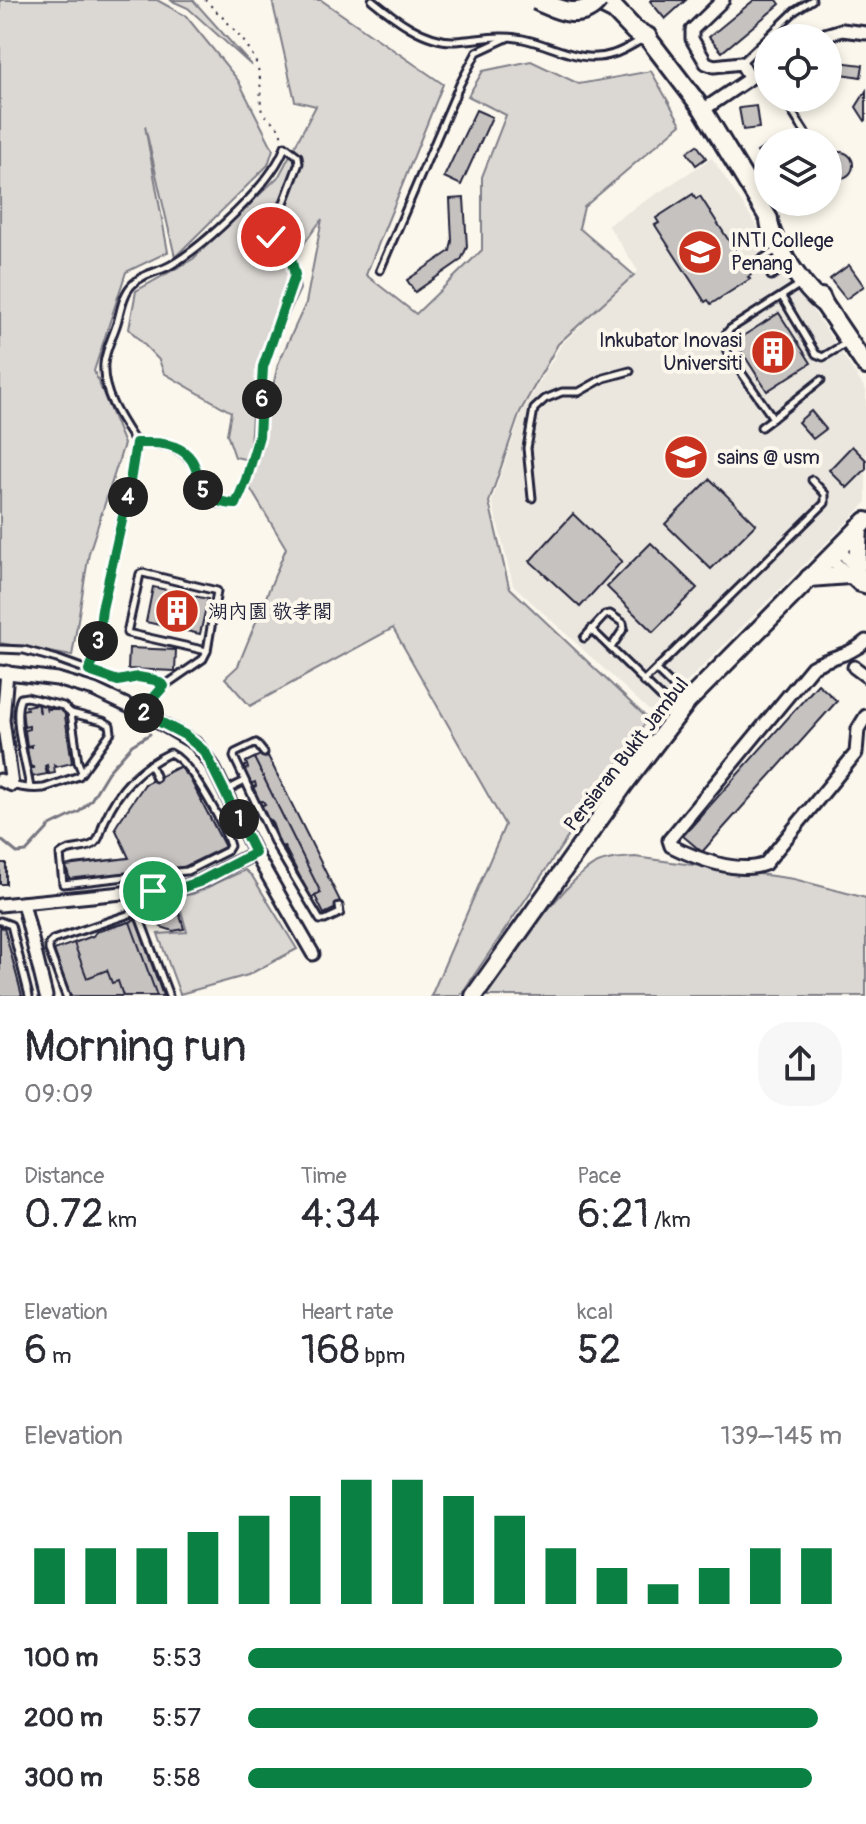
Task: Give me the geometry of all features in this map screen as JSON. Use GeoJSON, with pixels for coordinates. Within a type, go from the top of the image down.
{"type":"FeatureCollection","features":[{"type":"Feature","properties":{"kind":"main road"},"geometry":{"type":"LineString","coordinates":[[536,0],[567,13],[584,11],[596,0],[615,10],[635,31],[647,37]]}},
{"type":"Feature","properties":{"kind":"main road"},"geometry":{"type":"LineString","coordinates":[[614,0],[642,17],[647,37]]}},
{"type":"Feature","properties":{"kind":"street"},"geometry":{"type":"LineString","coordinates":[[723,0],[692,30],[692,39],[706,63],[714,66],[741,63],[750,78]]}},
{"type":"Feature","properties":{"kind":"street"},"geometry":{"type":"LineString","coordinates":[[842,30],[866,33]]}},
{"type":"Feature","properties":{"kind":"street"},"geometry":{"type":"LineString","coordinates":[[647,37],[703,110],[769,219],[771,230],[791,264],[812,296],[824,304]]}},
{"type":"Feature","properties":{"kind":"street"},"geometry":{"type":"LineString","coordinates":[[703,110],[754,76]]}},
{"type":"Feature","properties":{"kind":"street"},"geometry":{"type":"LineString","coordinates":[[769,219],[779,225],[820,292],[824,304],[866,366]]}},
{"type":"Feature","properties":{"kind":"street"},"geometry":{"type":"LineString","coordinates":[[857,574],[863,524]]}},
{"type":"Feature","properties":{"kind":"street","name":"Persiaran Bukit Jambul"},"geometry":{"type":"LineString","coordinates":[[474,996],[683,707],[863,524]]}},
{"type":"Feature","properties":{"kind":"street"},"geometry":{"type":"LineString","coordinates":[[834,552],[866,587]]}},
{"type":"Feature","properties":{"kind":"street"},"geometry":{"type":"LineString","coordinates":[[809,578],[857,574]]}},
{"type":"Feature","properties":{"kind":"street"},"geometry":{"type":"LineString","coordinates":[[864,645],[812,667],[669,840],[671,846],[697,859],[747,868],[765,864],[856,753],[858,729],[866,716]]}},
{"type":"Feature","properties":{"kind":"street"},"geometry":{"type":"LineString","coordinates":[[854,667],[866,676]]}},
{"type":"Feature","properties":{"kind":"street"},"geometry":{"type":"LineString","coordinates":[[12,785],[3,720],[3,672],[57,679],[94,690],[141,712],[205,752],[255,853],[313,954]]}},
{"type":"Feature","properties":{"kind":"street"},"geometry":{"type":"LineString","coordinates":[[0,780],[12,785]]}},
{"type":"Feature","properties":{"kind":"street"},"geometry":{"type":"LineString","coordinates":[[0,905],[184,887],[255,853]]}},
{"type":"Feature","properties":{"kind":"street"},"geometry":{"type":"LineString","coordinates":[[23,903],[46,996]]}},
{"type":"Feature","properties":{"kind":"lane"},"geometry":{"type":"LineString","coordinates":[[372,0],[413,29],[448,41],[522,39],[580,57],[595,58],[614,54],[647,37]]}},
{"type":"Feature","properties":{"kind":"lane"},"geometry":{"type":"LineString","coordinates":[[741,63],[795,11],[812,0]]}},
{"type":"Feature","properties":{"kind":"lane"},"geometry":{"type":"LineString","coordinates":[[380,270],[460,84],[477,52],[508,38]]}},
{"type":"Feature","properties":{"kind":"lane"},"geometry":{"type":"LineString","coordinates":[[89,671],[97,652],[102,609],[136,443],[116,415],[104,364],[125,295],[139,279],[172,265],[211,233],[278,166],[285,146],[298,156],[299,163],[271,237],[291,258],[295,275],[263,367],[259,436],[236,504],[209,499],[193,464],[179,449],[158,443],[136,443]]}},
{"type":"Feature","properties":{"kind":"lane"},"geometry":{"type":"LineString","coordinates":[[760,260],[781,247]]}},
{"type":"Feature","properties":{"kind":"lane"},"geometry":{"type":"LineString","coordinates":[[771,276],[791,264]]}},
{"type":"Feature","properties":{"kind":"lane"},"geometry":{"type":"LineString","coordinates":[[773,418],[727,352],[724,336],[803,282]]}},
{"type":"Feature","properties":{"kind":"lane"},"geometry":{"type":"LineString","coordinates":[[782,297],[816,354],[823,357],[849,341]]}},
{"type":"Feature","properties":{"kind":"lane"},"geometry":{"type":"LineString","coordinates":[[532,498],[527,448],[534,409],[545,399],[562,392],[579,392],[604,378],[630,371]]}},
{"type":"Feature","properties":{"kind":"lane"},"geometry":{"type":"LineString","coordinates":[[761,427],[821,380]]}},
{"type":"Feature","properties":{"kind":"lane"},"geometry":{"type":"LineString","coordinates":[[643,682],[825,503],[825,494],[812,480]]}},
{"type":"Feature","properties":{"kind":"lane"},"geometry":{"type":"LineString","coordinates":[[141,712],[164,686],[203,659],[207,651],[217,591],[140,574],[127,633],[207,651]]}},
{"type":"Feature","properties":{"kind":"lane"},"geometry":{"type":"LineString","coordinates":[[584,638],[605,615],[610,614],[623,623],[624,628],[611,648]]}},
{"type":"Feature","properties":{"kind":"lane"},"geometry":{"type":"LineString","coordinates":[[591,629],[643,682],[683,707]]}},
{"type":"Feature","properties":{"kind":"lane"},"geometry":{"type":"LineString","coordinates":[[0,649],[24,650],[118,681],[138,677],[155,680],[164,686]]}},
{"type":"Feature","properties":{"kind":"lane"},"geometry":{"type":"LineString","coordinates":[[656,670],[683,707]]}},
{"type":"Feature","properties":{"kind":"lane"},"geometry":{"type":"LineString","coordinates":[[12,785],[30,788],[44,788],[75,778],[82,773],[112,728],[103,721],[71,713],[63,706],[27,697],[19,700],[18,720],[30,788]]}},
{"type":"Feature","properties":{"kind":"lane"},"geometry":{"type":"LineString","coordinates":[[71,713],[82,773]]}},
{"type":"Feature","properties":{"kind":"lane"},"geometry":{"type":"LineString","coordinates":[[264,753],[256,743],[235,753],[234,757],[276,846],[320,920],[340,913],[339,906]]}},
{"type":"Feature","properties":{"kind":"lane"},"geometry":{"type":"LineString","coordinates":[[132,892],[128,877],[63,884],[60,855],[64,851],[90,846],[98,840],[105,819],[134,775],[170,753],[193,772],[230,846],[227,851],[187,871],[154,874],[153,891]]}},
{"type":"Feature","properties":{"kind":"lane"},"geometry":{"type":"LineString","coordinates":[[150,764],[156,778]]}},
{"type":"Feature","properties":{"kind":"lane"},"geometry":{"type":"LineString","coordinates":[[225,791],[245,781]]}},
{"type":"Feature","properties":{"kind":"lane"},"geometry":{"type":"LineString","coordinates":[[66,996],[49,944],[133,913],[139,916],[169,996]]}},
{"type":"Feature","properties":{"kind":"lane"},"geometry":{"type":"LineString","coordinates":[[0,921],[11,925],[29,996]]}},
{"type":"Feature","properties":{"kind":"path"},"geometry":{"type":"LineString","coordinates":[[205,0],[235,31],[254,58],[260,76],[262,112],[278,127],[285,146]]}},
{"type":"Feature","properties":{"kind":"shaded area"},"geometry":{"type":"Polygon","coordinates":[[[0,0],[157,0],[186,16],[238,80],[273,149],[268,165],[175,257],[145,126],[168,252],[126,272],[94,371],[124,444],[89,553],[72,656],[0,643],[0,0]]]}},
{"type":"Feature","properties":{"kind":"shaded area"},"geometry":{"type":"Polygon","coordinates":[[[170,0],[193,0],[252,66],[188,8],[170,0]]]}},
{"type":"Feature","properties":{"kind":"shaded area"},"geometry":{"type":"Polygon","coordinates":[[[272,0],[321,0],[443,84],[366,275],[416,314],[482,250],[482,177],[506,115],[468,96],[483,71],[531,61],[579,84],[651,71],[681,124],[584,207],[579,228],[634,275],[558,344],[520,412],[489,502],[509,587],[648,719],[460,996],[431,996],[505,825],[393,628],[250,706],[225,678],[238,666],[286,548],[250,488],[278,364],[306,303],[322,219],[294,257],[300,289],[254,387],[249,460],[235,457],[227,434],[231,412],[164,373],[159,360],[129,329],[136,291],[193,259],[279,176],[316,106],[295,101],[272,0]]]}},
{"type":"Feature","properties":{"kind":"shaded area","name":"sains @ usm"},"geometry":{"type":"Polygon","coordinates":[[[712,158],[866,390],[866,503],[654,715],[513,585],[492,501],[521,414],[561,345],[638,271],[608,225],[712,158]]]}},
{"type":"Feature","properties":{"kind":"shaded area"},"geometry":{"type":"Polygon","coordinates":[[[635,857],[794,879],[866,898],[866,996],[485,996],[537,923],[585,871],[611,859],[635,857]]]}},
{"type":"Feature","properties":{"kind":"shaded area"},"geometry":{"type":"Polygon","coordinates":[[[245,870],[252,876],[297,949],[248,975],[180,994],[158,934],[187,932],[177,896],[193,894],[245,870]]]}},
{"type":"Feature","properties":{"kind":"building"},"geometry":{"type":"Polygon","coordinates":[[[651,0],[686,0],[665,19],[651,0]]]}},
{"type":"Feature","properties":{"kind":"building"},"geometry":{"type":"Polygon","coordinates":[[[754,0],[777,0],[780,4],[722,52],[709,37],[754,0]]]}},
{"type":"Feature","properties":{"kind":"building"},"geometry":{"type":"Polygon","coordinates":[[[842,62],[863,65],[861,77],[842,74],[842,62]]]}},
{"type":"Feature","properties":{"kind":"building"},"geometry":{"type":"Polygon","coordinates":[[[866,91],[866,120],[865,121],[856,107],[866,91]]]}},
{"type":"Feature","properties":{"kind":"building"},"geometry":{"type":"Polygon","coordinates":[[[754,106],[759,128],[743,130],[739,108],[754,106]]]}},
{"type":"Feature","properties":{"kind":"building"},"geometry":{"type":"Polygon","coordinates":[[[476,110],[492,117],[461,185],[444,177],[476,110]]]}},
{"type":"Feature","properties":{"kind":"building"},"geometry":{"type":"Polygon","coordinates":[[[697,145],[706,158],[696,165],[687,152],[697,145]]]}},
{"type":"Feature","properties":{"kind":"building"},"geometry":{"type":"Polygon","coordinates":[[[842,152],[850,155],[850,175],[842,178],[842,152]]]}},
{"type":"Feature","properties":{"kind":"building"},"geometry":{"type":"Polygon","coordinates":[[[693,194],[696,199],[700,196],[751,275],[748,277],[750,279],[711,304],[708,300],[705,302],[655,225],[659,223],[656,218],[693,194]]]}},
{"type":"Feature","properties":{"kind":"building"},"geometry":{"type":"Polygon","coordinates":[[[464,198],[467,247],[461,260],[415,292],[407,280],[450,251],[450,199],[464,198]]]}},
{"type":"Feature","properties":{"kind":"building"},"geometry":{"type":"Polygon","coordinates":[[[849,265],[864,286],[846,299],[830,279],[849,265]]]}},
{"type":"Feature","properties":{"kind":"building","name":"Inkubator Inovasi Universiti"},"geometry":{"type":"Polygon","coordinates":[[[779,313],[811,363],[767,391],[735,341],[779,313]]]}},
{"type":"Feature","properties":{"kind":"building"},"geometry":{"type":"Polygon","coordinates":[[[811,411],[826,429],[813,439],[798,422],[811,411]]]}},
{"type":"Feature","properties":{"kind":"building"},"geometry":{"type":"Polygon","coordinates":[[[852,446],[866,460],[866,469],[847,488],[829,470],[852,446]]]}},
{"type":"Feature","properties":{"kind":"building"},"geometry":{"type":"Polygon","coordinates":[[[710,479],[756,524],[711,569],[665,524],[710,479]]]}},
{"type":"Feature","properties":{"kind":"building"},"geometry":{"type":"Polygon","coordinates":[[[573,514],[622,561],[580,607],[530,561],[573,514]]]}},
{"type":"Feature","properties":{"kind":"building"},"geometry":{"type":"Polygon","coordinates":[[[651,543],[697,588],[653,632],[607,587],[651,543]]]}},
{"type":"Feature","properties":{"kind":"building","name":"湖內園 敬孝閣"},"geometry":{"type":"Polygon","coordinates":[[[153,587],[208,599],[200,634],[146,622],[153,587]]]}},
{"type":"Feature","properties":{"kind":"building"},"geometry":{"type":"Polygon","coordinates":[[[129,648],[176,650],[175,671],[128,669],[129,648]]]}},
{"type":"Feature","properties":{"kind":"building"},"geometry":{"type":"Polygon","coordinates":[[[818,684],[837,701],[702,852],[683,836],[818,684]]]}},
{"type":"Feature","properties":{"kind":"building"},"geometry":{"type":"Polygon","coordinates":[[[45,703],[47,712],[47,709],[64,709],[72,763],[54,765],[55,773],[49,774],[47,765],[47,774],[31,777],[30,768],[35,768],[30,766],[27,748],[32,745],[27,746],[25,730],[29,726],[24,727],[22,710],[37,704],[40,713],[39,704],[45,703]]]}},
{"type":"Feature","properties":{"kind":"building"},"geometry":{"type":"Polygon","coordinates":[[[266,752],[342,905],[324,914],[315,896],[310,898],[242,768],[247,765],[246,762],[266,752]]]}},
{"type":"Feature","properties":{"kind":"building"},"geometry":{"type":"Polygon","coordinates":[[[254,758],[321,893],[311,898],[284,846],[281,847],[271,820],[268,821],[261,806],[265,804],[258,801],[252,788],[256,786],[255,782],[250,784],[243,771],[248,768],[246,762],[254,758]]]}},
{"type":"Feature","properties":{"kind":"building"},"geometry":{"type":"Polygon","coordinates":[[[181,766],[186,780],[190,778],[198,793],[194,795],[195,798],[199,796],[206,811],[202,813],[204,816],[208,814],[216,829],[211,831],[213,834],[217,832],[225,847],[212,853],[207,851],[209,855],[194,862],[191,859],[193,863],[184,867],[163,869],[161,865],[162,870],[144,872],[144,867],[141,868],[142,872],[124,874],[121,870],[122,874],[103,876],[101,872],[102,876],[84,879],[83,874],[79,874],[79,879],[70,880],[66,866],[73,864],[129,858],[128,852],[144,850],[145,856],[179,852],[179,849],[171,850],[162,833],[166,831],[161,830],[152,812],[155,808],[151,810],[142,792],[147,787],[145,784],[153,780],[185,845],[204,841],[168,771],[181,766]]]}},
{"type":"Feature","properties":{"kind":"building"},"geometry":{"type":"Polygon","coordinates":[[[181,766],[225,847],[184,867],[70,880],[66,866],[129,858],[115,828],[145,784],[181,766]]]}},
{"type":"Feature","properties":{"kind":"building"},"geometry":{"type":"Polygon","coordinates":[[[0,863],[6,863],[6,884],[0,884],[0,863]]]}},
{"type":"Feature","properties":{"kind":"building"},"geometry":{"type":"Polygon","coordinates":[[[175,898],[184,929],[173,931],[161,927],[164,920],[153,914],[157,901],[175,898]]]}},
{"type":"Feature","properties":{"kind":"building"},"geometry":{"type":"Polygon","coordinates":[[[136,920],[163,996],[70,996],[54,950],[136,920]]]}},
{"type":"Feature","properties":{"kind":"building"},"geometry":{"type":"Polygon","coordinates":[[[130,922],[157,996],[123,996],[118,981],[112,983],[107,970],[87,978],[74,943],[96,932],[130,922]]]}},
{"type":"Feature","properties":{"kind":"building"},"geometry":{"type":"Polygon","coordinates":[[[4,927],[22,996],[0,996],[0,928],[4,927]]]}},
{"type":"Feature","properties":{"kind":"waterway"},"geometry":{"type":"LineString","coordinates":[[0,839],[17,853],[26,852],[50,826],[79,812],[132,745],[150,734]]}},
{"type":"Feature","properties":{"kind":"place","name":"INTI College Penang"},"geometry":{"type":"Point","coordinates":[700,252]}},
{"type":"Feature","properties":{"kind":"place","name":"Inkubator Inovasi Universiti"},"geometry":{"type":"Point","coordinates":[773,352]}},
{"type":"Feature","properties":{"kind":"place","name":"sains @ usm"},"geometry":{"type":"Point","coordinates":[686,457]}},
{"type":"Feature","properties":{"kind":"place","name":"湖內園 敬孝閣"},"geometry":{"type":"Point","coordinates":[177,611]}},
{"type":"Feature","properties":{"kind":"route"},"geometry":{"type":"LineString","coordinates":[[153,891],[199,882],[255,853],[205,752],[185,735],[141,712],[164,686],[155,680],[138,677],[118,681],[89,671],[97,652],[102,609],[136,443],[158,443],[179,449],[193,464],[209,499],[236,504],[259,436],[263,367],[295,275],[291,258],[271,237]]}}]}
